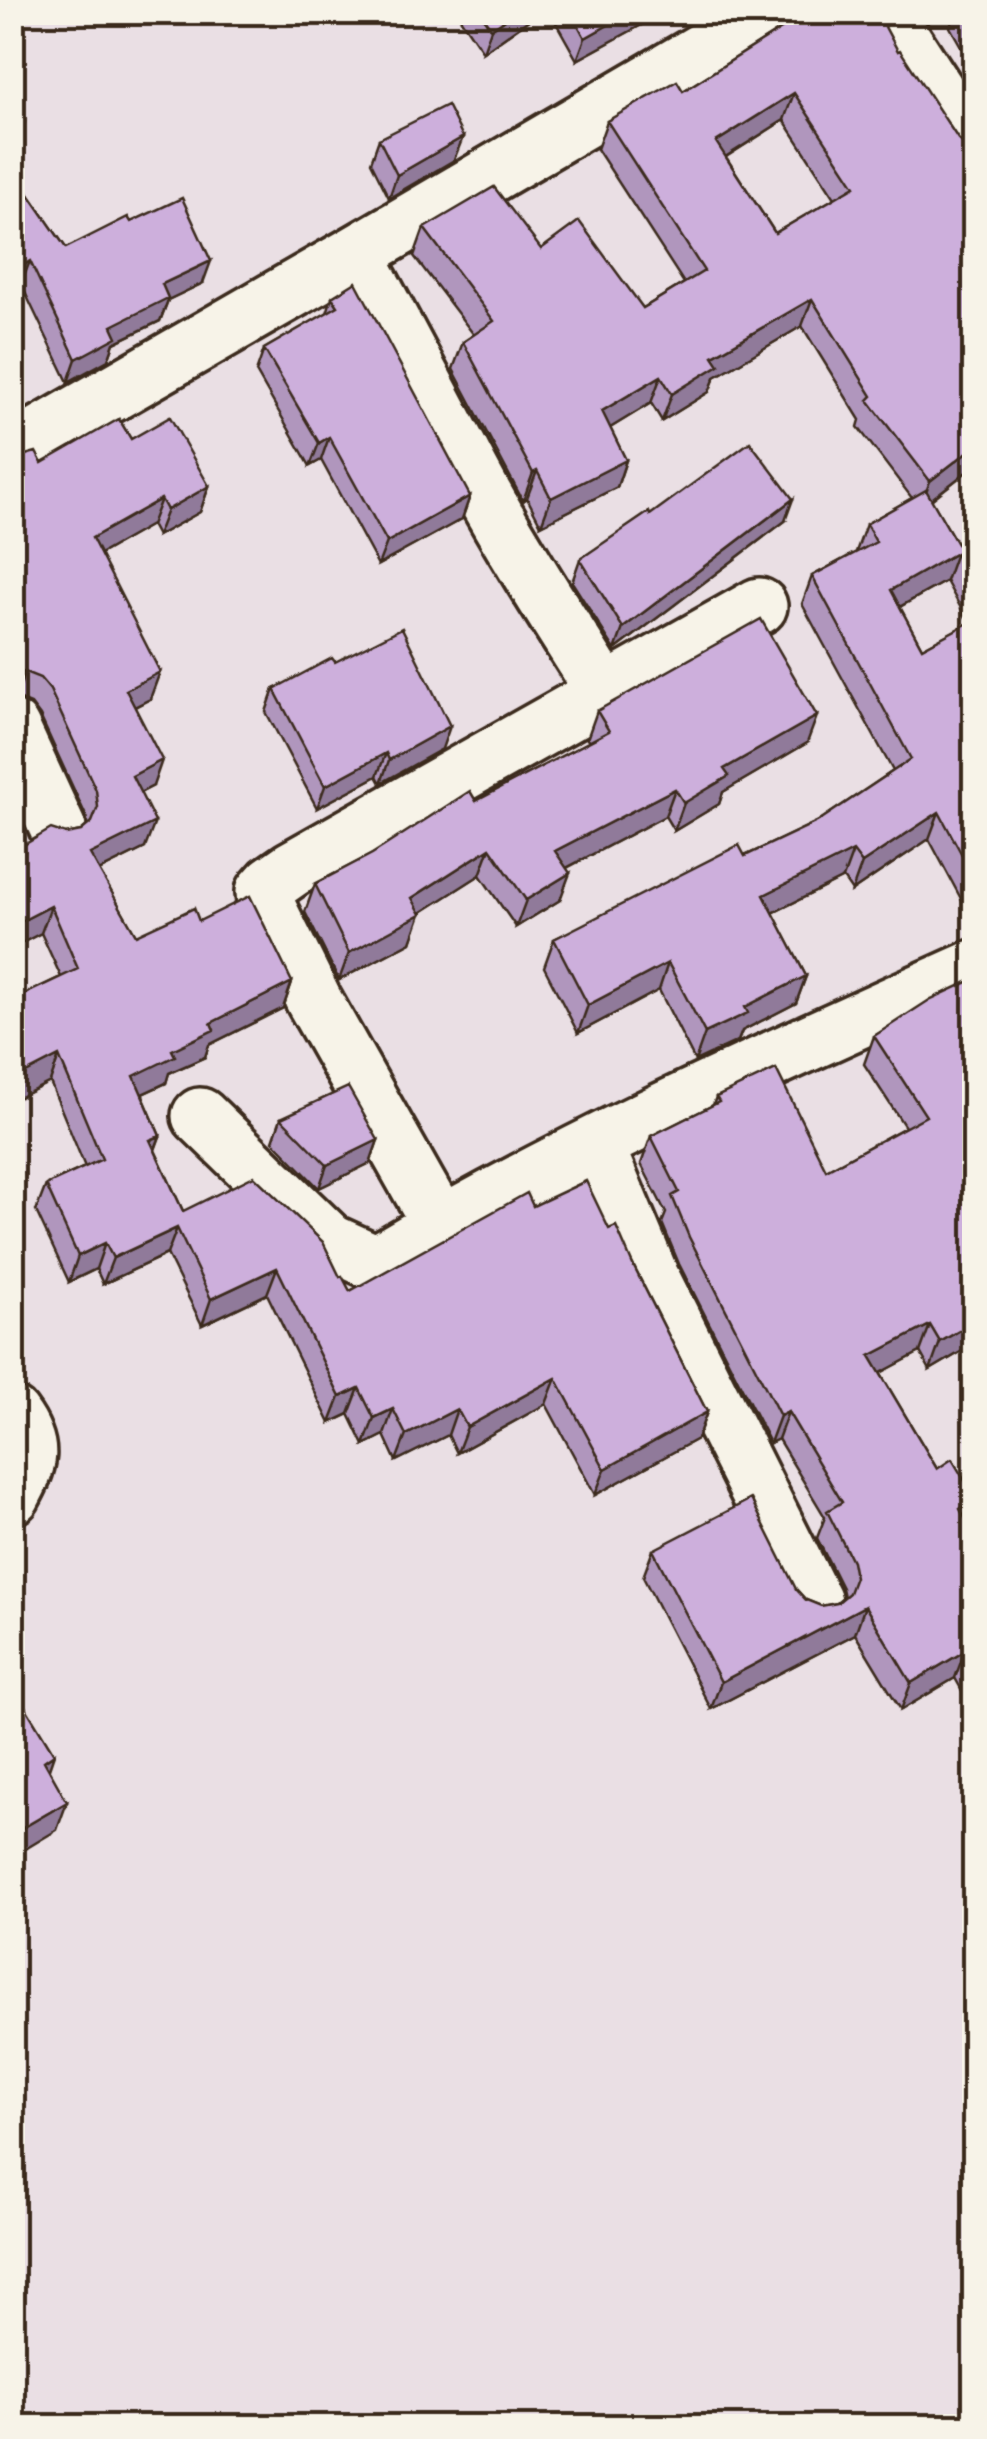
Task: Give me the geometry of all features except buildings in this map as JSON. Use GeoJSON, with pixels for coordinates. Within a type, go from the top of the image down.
{"type":"FeatureCollection","features":[{"type":"Feature","properties":{"kind":"street"},"geometry":{"type":"LineString","coordinates":[[12,451],[769,12]]}},
{"type":"Feature","properties":{"kind":"street"},"geometry":{"type":"LineString","coordinates":[[886,12],[974,148]]}},
{"type":"Feature","properties":{"kind":"street"},"geometry":{"type":"LineString","coordinates":[[355,254],[464,457],[604,691]]}},
{"type":"Feature","properties":{"kind":"street"},"geometry":{"type":"LineString","coordinates":[[440,1224],[314,1002],[265,902],[264,892],[292,869],[759,606]]}},
{"type":"Feature","properties":{"kind":"street"},"geometry":{"type":"LineString","coordinates":[[12,730],[58,829]]}},
{"type":"Feature","properties":{"kind":"street"},"geometry":{"type":"LineString","coordinates":[[200,1116],[330,1242],[376,1262],[440,1224],[595,1144],[974,968]]}},
{"type":"Feature","properties":{"kind":"street"},"geometry":{"type":"LineString","coordinates":[[595,1144],[651,1276],[814,1602]]}},
{"type":"Feature","properties":{"kind":"street"},"geometry":{"type":"LineString","coordinates":[[12,1416],[27,1435],[27,1452],[26,1470],[12,1496]]}}]}
